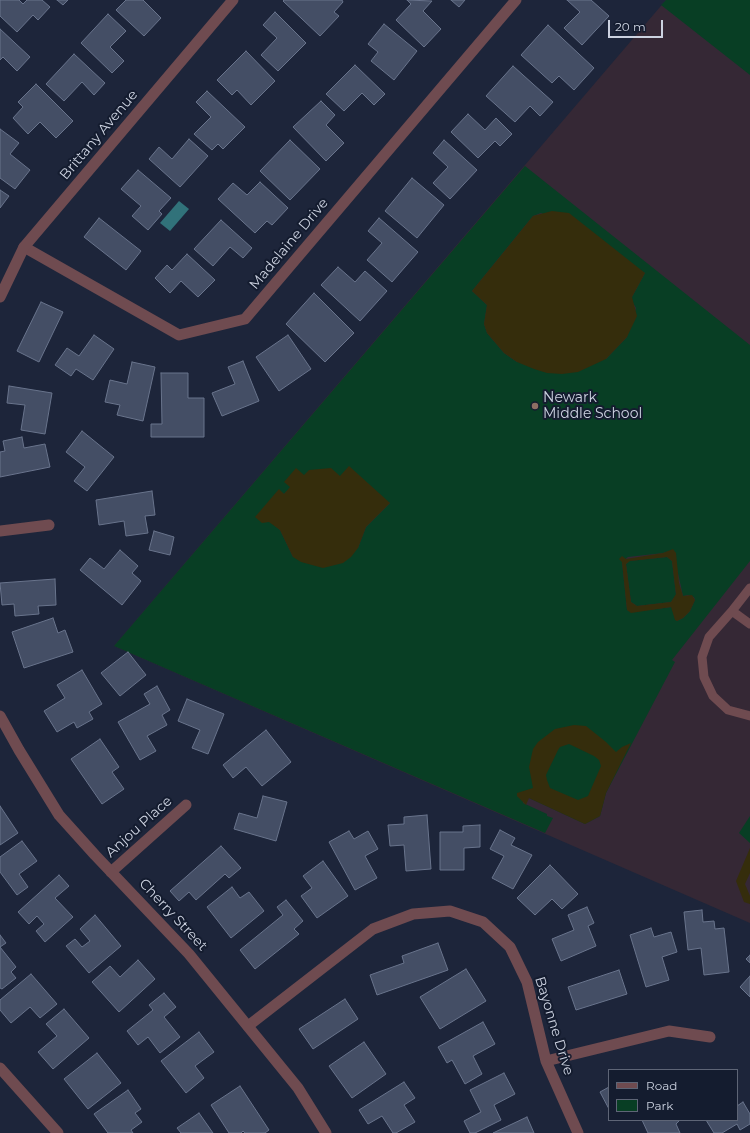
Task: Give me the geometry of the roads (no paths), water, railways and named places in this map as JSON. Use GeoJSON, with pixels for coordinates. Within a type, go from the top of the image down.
{"type":"FeatureCollection","features":[{"type":"Feature","properties":{"kind":"street","name":"Brittany Avenue"},"geometry":{"type":"LineString","coordinates":[[0,297],[24,247],[233,0]]}},
{"type":"Feature","properties":{"kind":"street","name":"Madelaine Drive"},"geometry":{"type":"LineString","coordinates":[[24,247],[179,335],[245,319],[516,0]]}},
{"type":"Feature","properties":{"kind":"street"},"geometry":{"type":"LineString","coordinates":[[0,531],[49,525]]}},
{"type":"Feature","properties":{"kind":"street","name":"Cherry Street"},"geometry":{"type":"LineString","coordinates":[[0,716],[59,815],[189,954],[298,1088],[326,1133]]}},
{"type":"Feature","properties":{"kind":"street","name":"Anjou Place"},"geometry":{"type":"LineString","coordinates":[[111,872],[186,805]]}},
{"type":"Feature","properties":{"kind":"street","name":"Bayonne Drive"},"geometry":{"type":"LineString","coordinates":[[248,1026],[373,930],[412,914],[450,911],[484,922],[510,947],[527,982],[546,1061],[578,1133]]}},
{"type":"Feature","properties":{"kind":"street"},"geometry":{"type":"LineString","coordinates":[[546,1061],[669,1031],[710,1038]]}},
{"type":"Feature","properties":{"kind":"street"},"geometry":{"type":"LineString","coordinates":[[0,1068],[58,1133]]}},
{"type":"Feature","properties":{"kind":"lane"},"geometry":{"type":"LineString","coordinates":[[750,588],[709,637],[702,657],[704,677],[713,696],[728,710],[750,716]]}},
{"type":"Feature","properties":{"kind":"lane"},"geometry":{"type":"LineString","coordinates":[[732,611],[750,624]]}},
{"type":"Feature","properties":{"kind":"place","name":"Newark Middle School"},"geometry":{"type":"Point","coordinates":[535,406]}}]}
